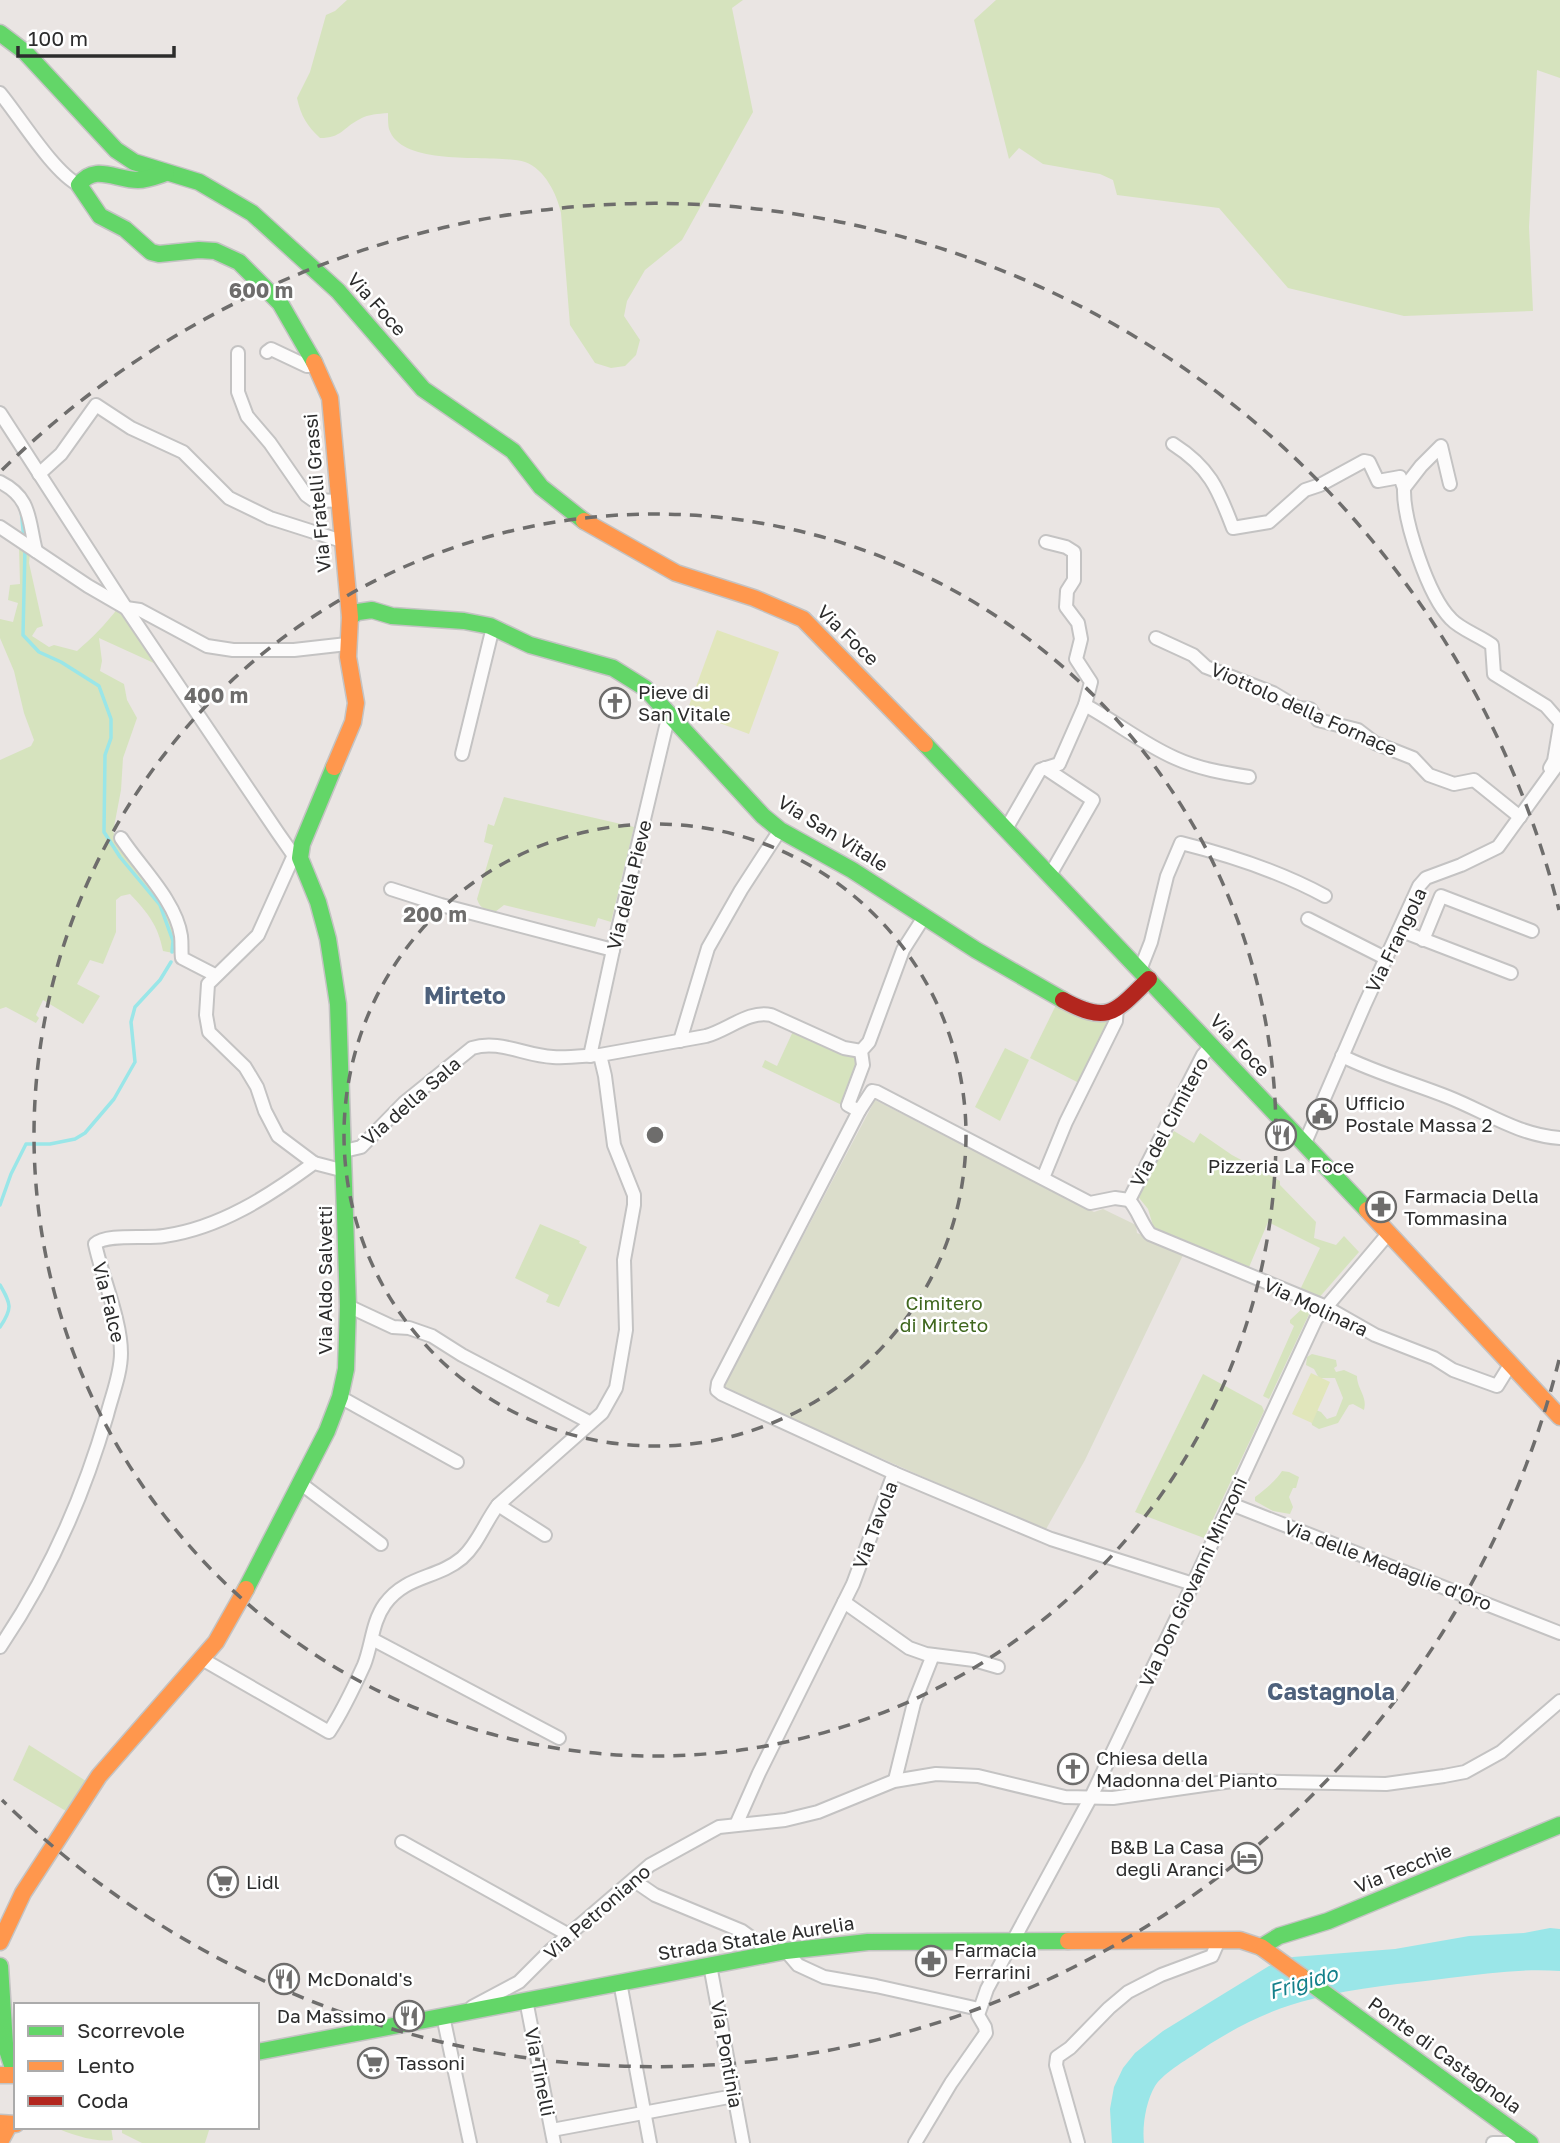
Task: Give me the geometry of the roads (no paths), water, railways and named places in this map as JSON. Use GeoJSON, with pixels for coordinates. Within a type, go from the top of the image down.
{"type":"FeatureCollection","features":[{"type":"Feature","properties":{"kind":"street","name":"Via Foce"},"geometry":{"type":"LineString","coordinates":[[0,33],[25,52],[116,150],[134,162],[200,182],[252,212],[338,291],[423,389],[513,451],[541,487],[566,510],[593,528],[676,573],[754,598],[803,620],[823,637],[1212,1045],[1560,1417]]}},
{"type":"Feature","properties":{"kind":"street"},"geometry":{"type":"LineString","coordinates":[[0,93],[44,152],[70,180],[79,185],[85,176],[100,172],[135,181],[166,173]]}},
{"type":"Feature","properties":{"kind":"street","name":"Via Fratelli Grassi"},"geometry":{"type":"LineString","coordinates":[[79,185],[100,216],[125,229],[151,252],[159,254],[215,251],[239,262],[280,303],[317,366],[330,398],[350,617]]}},
{"type":"Feature","properties":{"kind":"street"},"geometry":{"type":"LineString","coordinates":[[267,352],[271,349],[307,366],[317,366]]}},
{"type":"Feature","properties":{"kind":"street"},"geometry":{"type":"LineString","coordinates":[[238,353],[238,392],[247,416],[270,443],[306,495],[313,500],[340,501]]}},
{"type":"Feature","properties":{"kind":"street"},"geometry":{"type":"LineString","coordinates":[[39,474],[61,454],[96,405],[131,428],[183,452],[229,498],[270,518],[342,541]]}},
{"type":"Feature","properties":{"kind":"street"},"geometry":{"type":"LineString","coordinates":[[0,413],[126,608],[297,856]]}},
{"type":"Feature","properties":{"kind":"street"},"geometry":{"type":"LineString","coordinates":[[1173,444],[1206,470],[1219,491],[1233,528],[1269,522],[1305,490],[1320,485],[1364,461],[1369,462],[1376,480],[1400,477],[1407,518],[1429,583],[1442,607],[1452,621],[1478,634],[1492,645],[1494,674],[1546,706],[1560,724],[1554,761],[1544,776],[1543,784]]}},
{"type":"Feature","properties":{"kind":"street"},"geometry":{"type":"LineString","coordinates":[[1404,488],[1441,446],[1450,484]]}},
{"type":"Feature","properties":{"kind":"street"},"geometry":{"type":"LineString","coordinates":[[0,482],[18,493],[27,506],[34,550]]}},
{"type":"Feature","properties":{"kind":"street"},"geometry":{"type":"LineString","coordinates":[[0,527],[88,586],[126,608],[140,610],[198,642],[218,648],[294,650],[347,644]]}},
{"type":"Feature","properties":{"kind":"street"},"geometry":{"type":"LineString","coordinates":[[1006,829],[1040,770],[1059,764],[1085,705],[1091,682],[1076,659],[1081,639],[1078,623],[1066,607],[1067,591],[1074,580],[1074,552],[1046,542]]}},
{"type":"Feature","properties":{"kind":"street","name":"Via San Vitale"},"geometry":{"type":"LineString","coordinates":[[350,617],[358,612],[372,610],[392,616],[464,621],[493,628],[530,645],[613,668],[645,688],[763,816],[780,830],[852,870],[976,950],[1078,1008],[1094,1014],[1107,1013],[1117,1007]]}},
{"type":"Feature","properties":{"kind":"street"},"geometry":{"type":"LineString","coordinates":[[345,1171],[314,1163],[278,1136],[257,1087],[245,1067],[209,1032],[206,1015],[208,984],[258,935],[297,856],[354,722],[356,703],[347,644],[350,617]]}},
{"type":"Feature","properties":{"kind":"street"},"geometry":{"type":"LineString","coordinates":[[462,754],[493,628]]}},
{"type":"Feature","properties":{"kind":"street","name":"Viottolo della Fornace"},"geometry":{"type":"LineString","coordinates":[[1156,638],[1193,655],[1206,667],[1273,693],[1298,708],[1310,709],[1318,720],[1358,730],[1376,743],[1413,758],[1429,775],[1454,783],[1474,780],[1520,817]]}},
{"type":"Feature","properties":{"kind":"street"},"geometry":{"type":"LineString","coordinates":[[1085,705],[1102,714],[1117,727],[1174,758],[1202,769],[1249,778]]}},
{"type":"Feature","properties":{"kind":"street","name":"Via della Pieve"},"geometry":{"type":"LineString","coordinates":[[595,1055],[613,950],[669,714]]}},
{"type":"Feature","properties":{"kind":"street"},"geometry":{"type":"LineString","coordinates":[[1543,784],[1560,761]]}},
{"type":"Feature","properties":{"kind":"street"},"geometry":{"type":"LineString","coordinates":[[1045,768],[1093,800],[1050,876]]}},
{"type":"Feature","properties":{"kind":"street"},"geometry":{"type":"LineString","coordinates":[[1543,784],[1560,780]]}},
{"type":"Feature","properties":{"kind":"street","name":"Via Frangola"},"geometry":{"type":"LineString","coordinates":[[1304,1145],[1419,886],[1426,878],[1498,847],[1543,784]]}},
{"type":"Feature","properties":{"kind":"street"},"geometry":{"type":"LineString","coordinates":[[680,1041],[708,948],[780,830]]}},
{"type":"Feature","properties":{"kind":"street"},"geometry":{"type":"LineString","coordinates":[[121,838],[160,889],[182,938],[182,958],[215,975]]}},
{"type":"Feature","properties":{"kind":"street"},"geometry":{"type":"LineString","coordinates":[[1043,1178],[1066,1122],[1116,1021],[1117,1007],[1145,975],[1167,876],[1181,843],[1253,866],[1309,887],[1325,896]]}},
{"type":"Feature","properties":{"kind":"street","name":"Via Aldo Salvetti"},"geometry":{"type":"LineString","coordinates":[[0,1942],[23,1893],[99,1776],[216,1642],[327,1431],[340,1396],[346,1369],[348,1306],[345,1171],[335,976],[318,902],[297,856]]}},
{"type":"Feature","properties":{"kind":"street"},"geometry":{"type":"LineString","coordinates":[[391,889],[441,905],[613,950]]}},
{"type":"Feature","properties":{"kind":"street"},"geometry":{"type":"LineString","coordinates":[[1423,940],[1441,896],[1532,931]]}},
{"type":"Feature","properties":{"kind":"street"},"geometry":{"type":"LineString","coordinates":[[859,1111],[848,1105],[864,1060],[861,1051],[869,1042],[903,950],[924,917]]}},
{"type":"Feature","properties":{"kind":"street"},"geometry":{"type":"LineString","coordinates":[[1308,919],[1387,959]]}},
{"type":"Feature","properties":{"kind":"street"},"geometry":{"type":"LineString","coordinates":[[1399,930],[1511,973]]}},
{"type":"Feature","properties":{"kind":"street","name":"Via della Sala"},"geometry":{"type":"LineString","coordinates":[[344,1152],[361,1147],[404,1103],[472,1048],[483,1044],[553,1057],[595,1055],[722,1032],[752,1014],[762,1013],[844,1048],[861,1051]]}},
{"type":"Feature","properties":{"kind":"street","name":"Via del Cimitero"},"geometry":{"type":"LineString","coordinates":[[1129,1200],[1203,1055],[1212,1045]]}},
{"type":"Feature","properties":{"kind":"street"},"geometry":{"type":"LineString","coordinates":[[202,1659],[329,1732],[364,1664],[377,1617],[398,1589],[461,1559],[471,1549],[498,1505],[602,1413],[616,1388],[626,1330],[624,1260],[634,1195],[614,1146],[606,1076],[595,1055]]}},
{"type":"Feature","properties":{"kind":"street"},"geometry":{"type":"LineString","coordinates":[[1342,1056],[1450,1098],[1521,1131],[1560,1138]]}},
{"type":"Feature","properties":{"kind":"street"},"geometry":{"type":"LineString","coordinates":[[894,1473],[717,1390],[718,1383],[867,1096],[872,1091],[877,1092],[1090,1203],[1115,1198],[1129,1200]]}},
{"type":"Feature","properties":{"kind":"street","name":"Via Falce"},"geometry":{"type":"LineString","coordinates":[[0,1647],[49,1567],[70,1519],[96,1456],[117,1378],[121,1343],[95,1244],[99,1240],[109,1238],[162,1237],[215,1223],[270,1194],[314,1163]]}},
{"type":"Feature","properties":{"kind":"street","name":"Via Molinara"},"geometry":{"type":"LineString","coordinates":[[1129,1200],[1138,1209],[1143,1225],[1150,1234],[1324,1307],[1375,1335],[1426,1355],[1453,1370],[1497,1386],[1510,1365]]}},
{"type":"Feature","properties":{"kind":"street","name":"Via Don Giovanni Minzoni"},"geometry":{"type":"LineString","coordinates":[[979,2009],[1002,1958],[1091,1797],[1316,1319],[1388,1234]]}},
{"type":"Feature","properties":{"kind":"street"},"geometry":{"type":"LineString","coordinates":[[348,1306],[393,1327],[409,1328],[432,1336],[462,1355],[589,1422]]}},
{"type":"Feature","properties":{"kind":"street"},"geometry":{"type":"LineString","coordinates":[[340,1396],[457,1462]]}},
{"type":"Feature","properties":{"kind":"street","name":"Via Tavola"},"geometry":{"type":"LineString","coordinates":[[736,1825],[844,1602],[894,1473],[1051,1539],[1193,1584]]}},
{"type":"Feature","properties":{"kind":"street"},"geometry":{"type":"LineString","coordinates":[[300,1483],[381,1544]]}},
{"type":"Feature","properties":{"kind":"street","name":"Via delle Medaglie d'Oro"},"geometry":{"type":"LineString","coordinates":[[1231,1504],[1560,1630]]}},
{"type":"Feature","properties":{"kind":"street"},"geometry":{"type":"LineString","coordinates":[[498,1505],[545,1535]]}},
{"type":"Feature","properties":{"kind":"street"},"geometry":{"type":"LineString","coordinates":[[844,1602],[909,1648],[998,1667]]}},
{"type":"Feature","properties":{"kind":"street"},"geometry":{"type":"LineString","coordinates":[[372,1639],[559,1738]]}},
{"type":"Feature","properties":{"kind":"street"},"geometry":{"type":"LineString","coordinates":[[895,1780],[914,1703],[933,1655]]}},
{"type":"Feature","properties":{"kind":"street","name":"Via Petroniano"},"geometry":{"type":"LineString","coordinates":[[466,2011],[519,1982],[650,1865],[719,1828],[785,1820],[818,1812],[863,1791],[895,1780],[936,1774],[978,1776],[1048,1794],[1113,1798],[1232,1781],[1387,1784],[1465,1772],[1516,1741],[1560,1701]]}},
{"type":"Feature","properties":{"kind":"street","name":"Via Tecchie"},"geometry":{"type":"LineString","coordinates":[[1264,1949],[1279,1936],[1352,1912],[1560,1825]]}},
{"type":"Feature","properties":{"kind":"street"},"geometry":{"type":"LineString","coordinates":[[402,1842],[569,1935]]}},
{"type":"Feature","properties":{"kind":"street"},"geometry":{"type":"LineString","coordinates":[[634,1880],[655,1895],[742,1931],[798,1965],[824,1977],[979,2009],[978,2015],[986,2033],[951,2083],[915,2143]]}},
{"type":"Feature","properties":{"kind":"street"},"geometry":{"type":"LineString","coordinates":[[1078,2143],[1056,2065],[1057,2057],[1070,2048],[1128,1992],[1161,1975],[1212,1956],[1219,1940]]}},
{"type":"Feature","properties":{"kind":"street","name":"Strada Statale Aurelia"},"geometry":{"type":"LineString","coordinates":[[259,2052],[780,1952],[868,1942],[1240,1940],[1264,1949]]}},
{"type":"Feature","properties":{"kind":"street","name":"Ponte di Castagnola"},"geometry":{"type":"LineString","coordinates":[[1264,1949],[1530,2143]]}},
{"type":"Feature","properties":{"kind":"street","name":"Via Pontinia"},"geometry":{"type":"LineString","coordinates":[[710,1965],[743,2143]]}},
{"type":"Feature","properties":{"kind":"street"},"geometry":{"type":"LineString","coordinates":[[0,1966],[5,2044],[0,2073]]}},
{"type":"Feature","properties":{"kind":"street"},"geometry":{"type":"LineString","coordinates":[[620,1982],[650,2143]]}},
{"type":"Feature","properties":{"kind":"street","name":"Via Tinelli"},"geometry":{"type":"LineString","coordinates":[[526,2000],[553,2136]]}},
{"type":"Feature","properties":{"kind":"street"},"geometry":{"type":"LineString","coordinates":[[443,2016],[471,2143]]}},
{"type":"Feature","properties":{"kind":"street"},"geometry":{"type":"LineString","coordinates":[[5,2044],[14,2071]]}},
{"type":"Feature","properties":{"kind":"street"},"geometry":{"type":"LineString","coordinates":[[553,2136],[644,2112],[734,2096]]}},
{"type":"Feature","properties":{"kind":"street"},"geometry":{"type":"LineString","coordinates":[[0,2142],[8,2124]]}},
{"type":"Feature","properties":{"kind":"street"},"geometry":{"type":"LineString","coordinates":[[1493,2143],[1509,2143]]}},
{"type":"Feature","properties":{"kind":"water","name":"Frigido"},"geometry":{"type":"Polygon","coordinates":[[[1560,1929],[1560,1971],[1504,1972],[1363,1989],[1296,2003],[1249,2022],[1206,2047],[1158,2082],[1147,2106],[1144,2143],[1112,2143],[1110,2109],[1114,2087],[1123,2068],[1135,2053],[1163,2031],[1269,1966],[1293,1957],[1395,1949],[1469,1936],[1524,1933],[1560,1929]]]}},
{"type":"Feature","properties":{"kind":"waterway"},"geometry":{"type":"LineString","coordinates":[[21,509],[24,540]]}},
{"type":"Feature","properties":{"kind":"waterway"},"geometry":{"type":"LineString","coordinates":[[25,548],[23,635],[39,652],[61,662],[99,686],[111,719],[111,738],[105,755],[104,832],[120,857],[160,905],[173,941],[172,952]]}},
{"type":"Feature","properties":{"kind":"waterway"},"geometry":{"type":"LineString","coordinates":[[0,1205],[26,1144],[50,1144],[75,1139],[85,1133],[114,1099],[135,1062],[131,1022],[135,1007],[160,980],[171,962]]}},
{"type":"Feature","properties":{"kind":"waterway"},"geometry":{"type":"LineString","coordinates":[[0,1285],[9,1306],[0,1327]]}},
{"type":"Feature","properties":{"kind":"place","name":"Pieve di San Vitale"},"geometry":{"type":"Point","coordinates":[615,703]}},
{"type":"Feature","properties":{"kind":"place","name":"Ufficio Postale Massa 2"},"geometry":{"type":"Point","coordinates":[1322,1114]}},
{"type":"Feature","properties":{"kind":"place","name":"Pizzeria La Foce"},"geometry":{"type":"Point","coordinates":[1281,1135]}},
{"type":"Feature","properties":{"kind":"place","name":"Farmacia Della Tommasina"},"geometry":{"type":"Point","coordinates":[1381,1207]}},
{"type":"Feature","properties":{"kind":"place","name":"Chiesa della Madonna del Pianto"},"geometry":{"type":"Point","coordinates":[1073,1769]}},
{"type":"Feature","properties":{"kind":"place","name":"B&B La Casa degli Aranci"},"geometry":{"type":"Point","coordinates":[1247,1858]}},
{"type":"Feature","properties":{"kind":"place","name":"Lidl"},"geometry":{"type":"Point","coordinates":[223,1882]}},
{"type":"Feature","properties":{"kind":"place","name":"Farmacia Ferrarini"},"geometry":{"type":"Point","coordinates":[931,1961]}},
{"type":"Feature","properties":{"kind":"place","name":"McDonald's"},"geometry":{"type":"Point","coordinates":[284,1979]}},
{"type":"Feature","properties":{"kind":"place","name":"Da Massimo"},"geometry":{"type":"Point","coordinates":[409,2016]}},
{"type":"Feature","properties":{"kind":"place","name":"Tassoni"},"geometry":{"type":"Point","coordinates":[373,2063]}},
{"type":"Feature","properties":{"kind":"district","name":"Mirteto"},"geometry":{"type":"Point","coordinates":[465,996]}},
{"type":"Feature","properties":{"kind":"district","name":"Castagnola"},"geometry":{"type":"Point","coordinates":[1331,1692]}},
{"type":"Feature","properties":{"kind":"park label","name":"Cimitero di Mirteto"},"geometry":{"type":"Point","coordinates":[944,1314]}}]}
